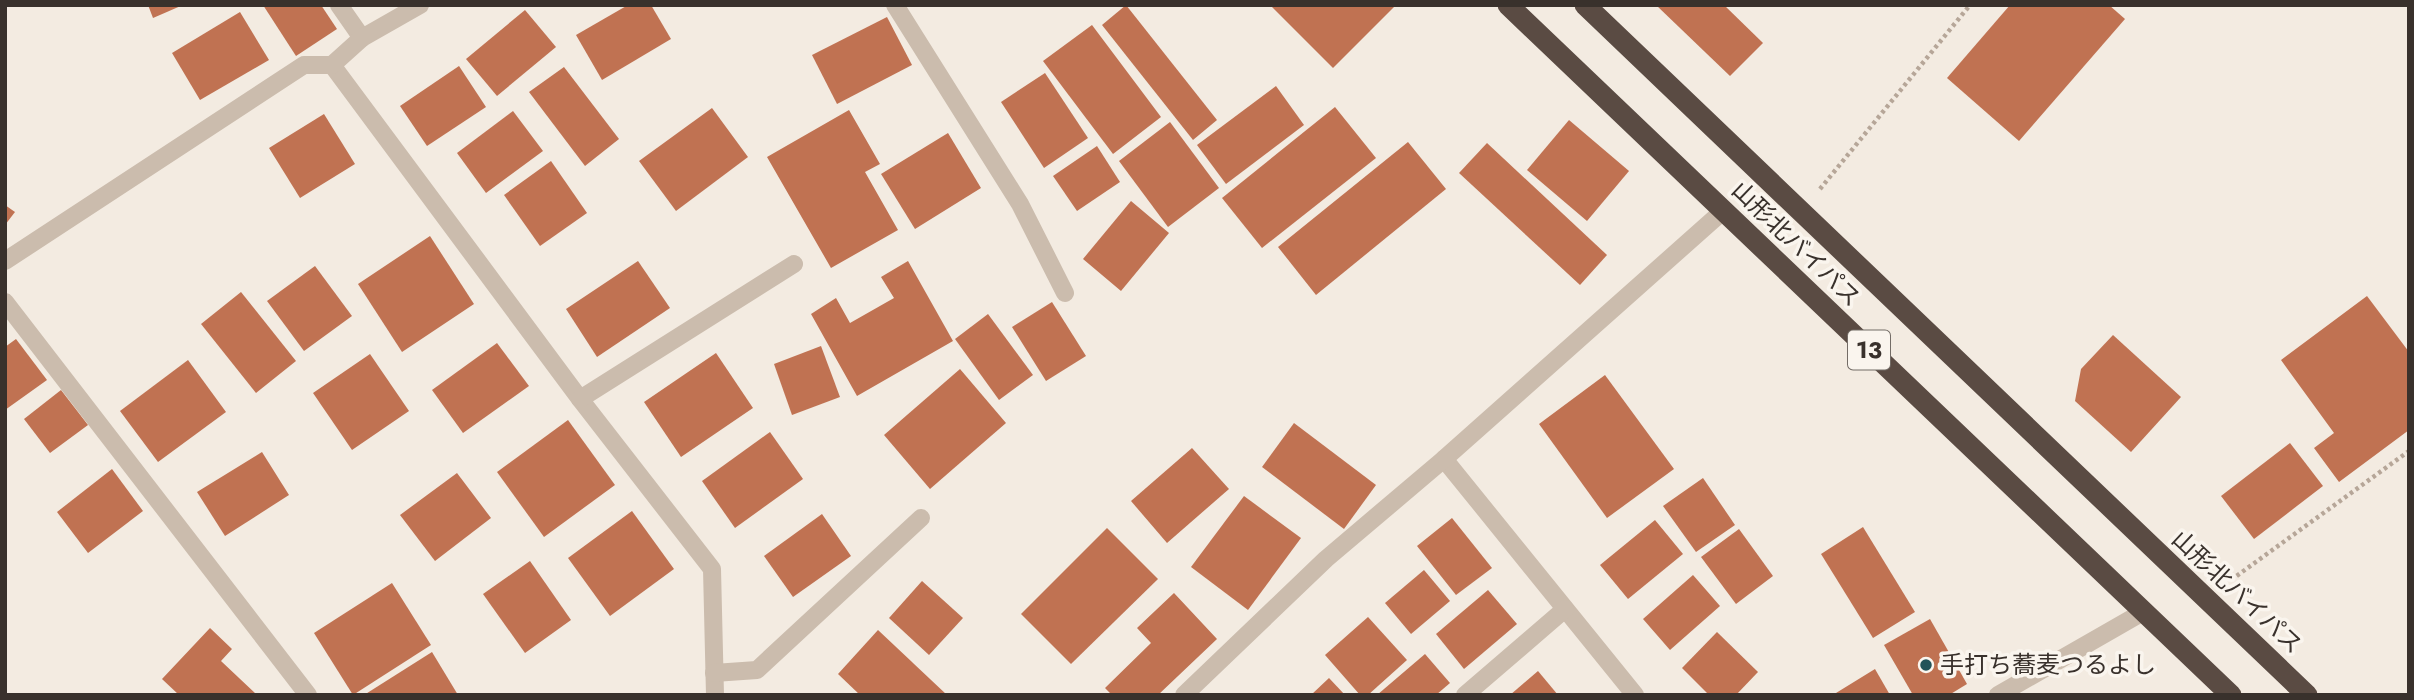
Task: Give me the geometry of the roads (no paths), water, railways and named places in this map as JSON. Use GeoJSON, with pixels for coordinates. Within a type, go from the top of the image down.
{"type":"FeatureCollection","features":[{"type":"Feature","properties":{"kind":"highway","name":"山形北バイパス"},"geometry":{"type":"LineString","coordinates":[[1508,5],[2231,695]]}},
{"type":"Feature","properties":{"kind":"highway","name":"山形北バイパス"},"geometry":{"type":"LineString","coordinates":[[1585,5],[2307,695]]}},
{"type":"Feature","properties":{"kind":"lane"},"geometry":{"type":"LineString","coordinates":[[339,5],[362,38]]}},
{"type":"Feature","properties":{"kind":"lane"},"geometry":{"type":"LineString","coordinates":[[5,261],[304,65],[332,65],[362,38],[420,5]]}},
{"type":"Feature","properties":{"kind":"lane"},"geometry":{"type":"LineString","coordinates":[[895,5],[1020,204],[1065,293]]}},
{"type":"Feature","properties":{"kind":"lane"},"geometry":{"type":"LineString","coordinates":[[332,65],[580,399],[712,569],[715,695]]}},
{"type":"Feature","properties":{"kind":"lane"},"geometry":{"type":"LineString","coordinates":[[1184,695],[1326,559],[1444,459],[1723,211]]}},
{"type":"Feature","properties":{"kind":"lane"},"geometry":{"type":"LineString","coordinates":[[580,399],[794,264]]}},
{"type":"Feature","properties":{"kind":"lane"},"geometry":{"type":"LineString","coordinates":[[5,302],[308,695]]}},
{"type":"Feature","properties":{"kind":"lane"},"geometry":{"type":"LineString","coordinates":[[1444,459],[1635,695]]}},
{"type":"Feature","properties":{"kind":"lane"},"geometry":{"type":"LineString","coordinates":[[714,673],[757,670],[921,518]]}},
{"type":"Feature","properties":{"kind":"lane"},"geometry":{"type":"LineString","coordinates":[[1465,695],[1565,609]]}},
{"type":"Feature","properties":{"kind":"lane"},"geometry":{"type":"LineString","coordinates":[[1998,695],[2143,612]]}},
{"type":"Feature","properties":{"kind":"place","name":"手打ち蕎麦つるよし"},"geometry":{"type":"Point","coordinates":[1926,665]}}]}
